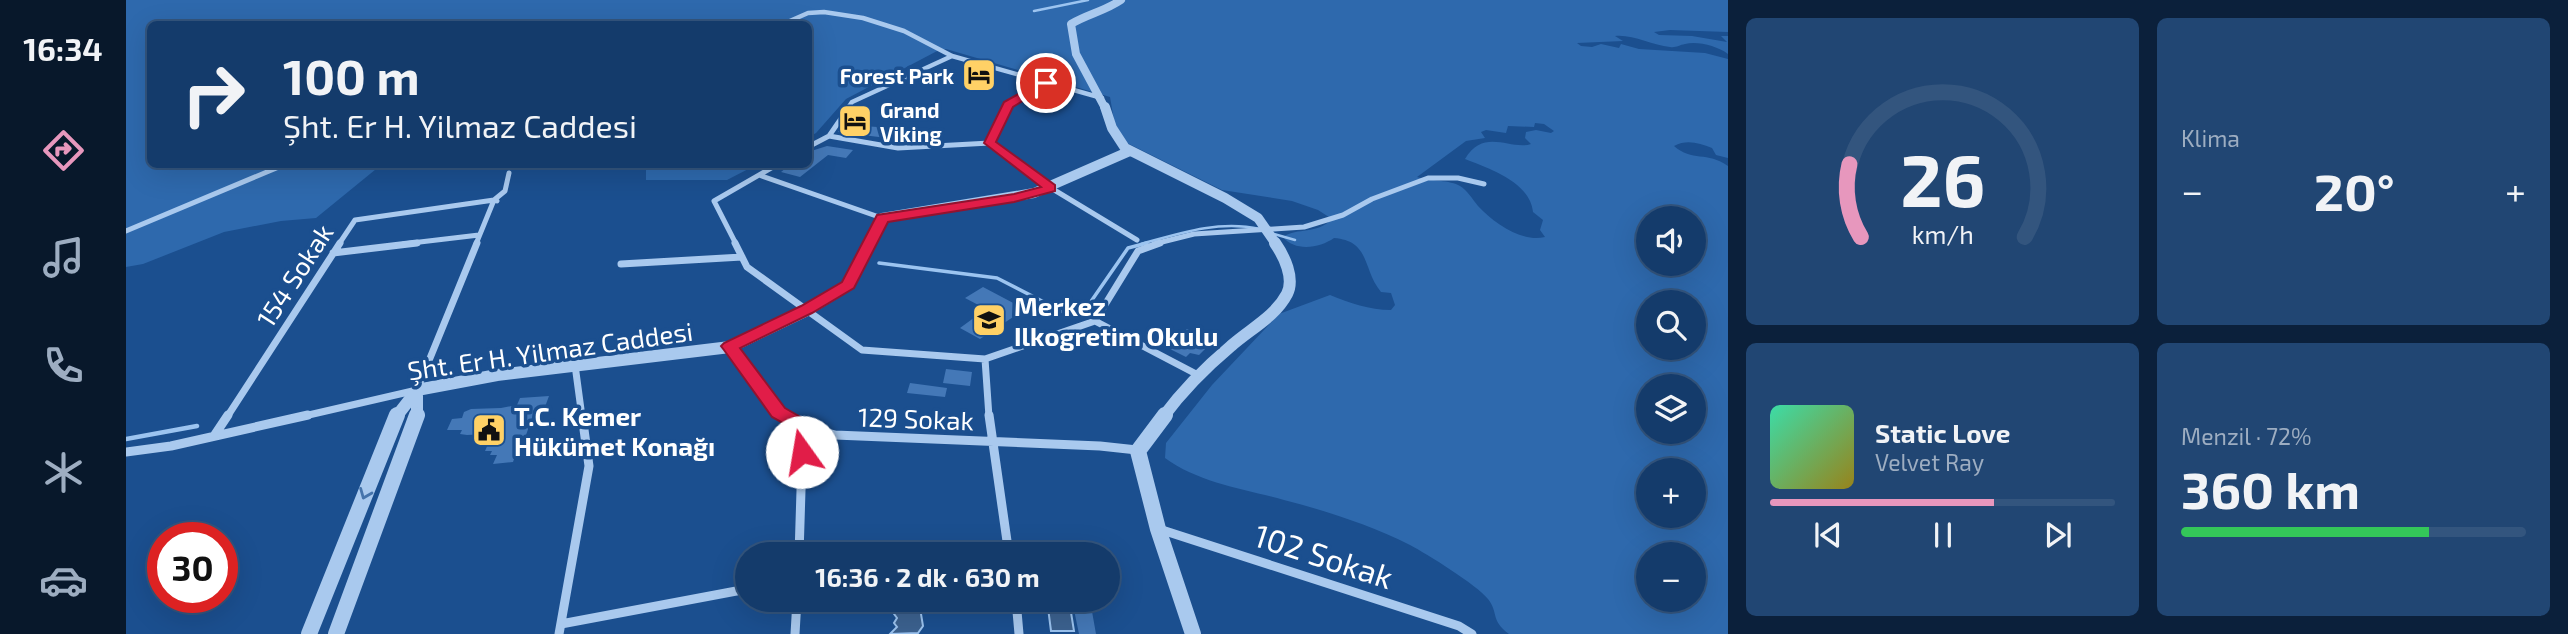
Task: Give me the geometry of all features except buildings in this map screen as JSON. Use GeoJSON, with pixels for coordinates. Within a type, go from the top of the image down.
{"type":"FeatureCollection","features":[{"type":"Feature","properties":{"kind":"street"},"geometry":{"type":"LineString","coordinates":[[1121,0],[1103,12],[1086,15],[1071,24],[1076,54],[1102,99],[1112,128],[1129,151],[1246,209],[1258,218],[1290,277],[1288,292],[1273,313],[1232,345],[1180,394],[1138,451],[1158,529],[1193,634]]}},
{"type":"Feature","properties":{"kind":"street"},"geometry":{"type":"LineString","coordinates":[[790,21],[808,13],[861,16],[938,46],[952,56],[1102,99]]}},
{"type":"Feature","properties":{"kind":"street"},"geometry":{"type":"LineString","coordinates":[[812,146],[829,136],[852,102],[952,56]]}},
{"type":"Feature","properties":{"kind":"street"},"geometry":{"type":"LineString","coordinates":[[990,143],[1008,105],[1046,83]]}},
{"type":"Feature","properties":{"kind":"street"},"geometry":{"type":"LineString","coordinates":[[829,136],[898,148],[990,143],[1051,188],[1137,240]]}},
{"type":"Feature","properties":{"kind":"street"},"geometry":{"type":"LineString","coordinates":[[759,176],[882,218],[1014,198],[1051,188],[1129,151]]}},
{"type":"Feature","properties":{"kind":"street"},"geometry":{"type":"LineString","coordinates":[[126,230],[276,168]]}},
{"type":"Feature","properties":{"kind":"street"},"geometry":{"type":"LineString","coordinates":[[772,168],[714,201],[747,267],[862,349],[985,359],[1095,321],[1139,251],[1155,244],[1194,234],[1304,227],[1343,215],[1372,200],[1428,178],[1458,178],[1484,184]]}},
{"type":"Feature","properties":{"kind":"street"},"geometry":{"type":"LineString","coordinates":[[309,634],[397,415],[417,390],[479,235],[496,200],[505,191],[509,173]]}},
{"type":"Feature","properties":{"kind":"street","name":"154 Sokak"},"geometry":{"type":"LineString","coordinates":[[214,436],[355,220],[496,200]]}},
{"type":"Feature","properties":{"kind":"street","name":"Şht. Er H. Yilmaz Caddesi"},"geometry":{"type":"LineString","coordinates":[[126,452],[214,436],[417,390],[497,375],[730,346],[807,310],[848,285],[882,218]]}},
{"type":"Feature","properties":{"kind":"street"},"geometry":{"type":"LineString","coordinates":[[334,253],[479,235]]}},
{"type":"Feature","properties":{"kind":"street"},"geometry":{"type":"LineString","coordinates":[[621,264],[742,257]]}},
{"type":"Feature","properties":{"kind":"street"},"geometry":{"type":"LineString","coordinates":[[1095,321],[1201,376]]}},
{"type":"Feature","properties":{"kind":"street","name":"129 Sokak"},"geometry":{"type":"LineString","coordinates":[[730,346],[779,413],[803,426],[835,435],[1100,446],[1138,451]]}},
{"type":"Feature","properties":{"kind":"street"},"geometry":{"type":"LineString","coordinates":[[985,359],[991,442],[1007,542]]}},
{"type":"Feature","properties":{"kind":"street"},"geometry":{"type":"LineString","coordinates":[[575,365],[589,466],[560,629],[735,592]]}},
{"type":"Feature","properties":{"kind":"street"},"geometry":{"type":"LineString","coordinates":[[336,634],[418,413],[417,390]]}},
{"type":"Feature","properties":{"kind":"street"},"geometry":{"type":"LineString","coordinates":[[799,542],[803,426]]}},
{"type":"Feature","properties":{"kind":"street"},"geometry":{"type":"LineString","coordinates":[[377,464],[400,462]]}},
{"type":"Feature","properties":{"kind":"street","name":"102 Sokak"},"geometry":{"type":"LineString","coordinates":[[1158,529],[1459,626],[1472,634]]}},
{"type":"Feature","properties":{"kind":"street"},"geometry":{"type":"LineString","coordinates":[[795,634],[796,612]]}},
{"type":"Feature","properties":{"kind":"street"},"geometry":{"type":"LineString","coordinates":[[1017,612],[1019,634]]}},
{"type":"Feature","properties":{"kind":"shaded area"},"geometry":{"type":"Polygon","coordinates":[[[126,0],[1728,0],[1728,32],[1654,32],[1659,35],[1692,36],[1727,42],[1721,36],[1728,36],[1728,54],[1701,44],[1670,47],[1622,36],[1615,36],[1623,41],[1577,43],[1581,46],[1601,44],[1619,48],[1621,44],[1639,49],[1705,53],[1728,59],[1728,158],[1716,155],[1712,148],[1698,143],[1688,142],[1674,146],[1687,154],[1720,161],[1728,166],[1728,634],[1509,634],[1499,625],[1491,604],[1482,593],[1410,545],[1332,514],[1192,474],[1165,458],[1166,443],[1212,385],[1279,314],[1330,295],[1367,307],[1391,310],[1395,305],[1391,293],[1381,292],[1360,250],[1354,244],[1334,238],[1315,246],[1301,247],[1283,237],[1320,227],[1332,219],[1318,210],[1292,201],[1222,190],[1127,143],[1115,126],[1110,97],[946,49],[939,50],[846,99],[812,135],[812,21],[147,21],[147,168],[377,168],[316,218],[281,221],[224,232],[143,264],[126,267],[126,0]],[[1535,123],[1534,127],[1508,126],[1506,133],[1486,130],[1481,132],[1485,138],[1466,141],[1417,177],[1456,184],[1500,225],[1527,237],[1545,237],[1540,230],[1543,220],[1533,212],[1525,192],[1497,172],[1465,159],[1472,149],[1489,142],[1531,144],[1525,138],[1526,132],[1554,131],[1544,124],[1535,123]]]}},
{"type":"Feature","properties":{"kind":"shaded area"},"geometry":{"type":"Polygon","coordinates":[[[646,168],[750,168],[727,180],[646,180],[646,168]]]}},
{"type":"Feature","properties":{"kind":"shaded area"},"geometry":{"type":"Polygon","coordinates":[[[893,612],[922,612],[923,626],[918,633],[890,634],[897,627],[894,623],[897,618],[893,612]]]}},
{"type":"Feature","properties":{"kind":"shaded area"},"geometry":{"type":"Polygon","coordinates":[[[1049,612],[1071,612],[1074,631],[1051,631],[1049,612]]]}},
{"type":"Feature","properties":{"kind":"waterway"},"geometry":{"type":"LineString","coordinates":[[1034,11],[1088,0]]}},
{"type":"Feature","properties":{"kind":"waterway"},"geometry":{"type":"LineString","coordinates":[[1141,244],[1215,227],[1260,229]]}},
{"type":"Feature","properties":{"kind":"waterway"},"geometry":{"type":"LineString","coordinates":[[1274,234],[1295,240]]}},
{"type":"Feature","properties":{"kind":"waterway"},"geometry":{"type":"LineString","coordinates":[[879,263],[997,278],[1071,316],[1083,313],[1128,248],[1147,243]]}},
{"type":"Feature","properties":{"kind":"waterway"},"geometry":{"type":"LineString","coordinates":[[126,439],[197,426]]}},
{"type":"Feature","properties":{"kind":"place","name":"Forest Park"},"geometry":{"type":"Point","coordinates":[979,75]}},
{"type":"Feature","properties":{"kind":"place","name":"Grand Viking"},"geometry":{"type":"Point","coordinates":[855,121]}},
{"type":"Feature","properties":{"kind":"place","name":"Merkez Ilkogretim Okulu"},"geometry":{"type":"Point","coordinates":[989,320]}},
{"type":"Feature","properties":{"kind":"place","name":"T.C. Kemer Hükümet Konağı"},"geometry":{"type":"Point","coordinates":[489,430]}},
{"type":"Feature","properties":{"kind":"route"},"geometry":{"type":"LineString","coordinates":[[802,452],[803,426],[779,413],[730,346],[807,310],[848,285],[882,218],[1014,198],[1051,188],[990,143],[1008,105],[1046,83]]}}]}
